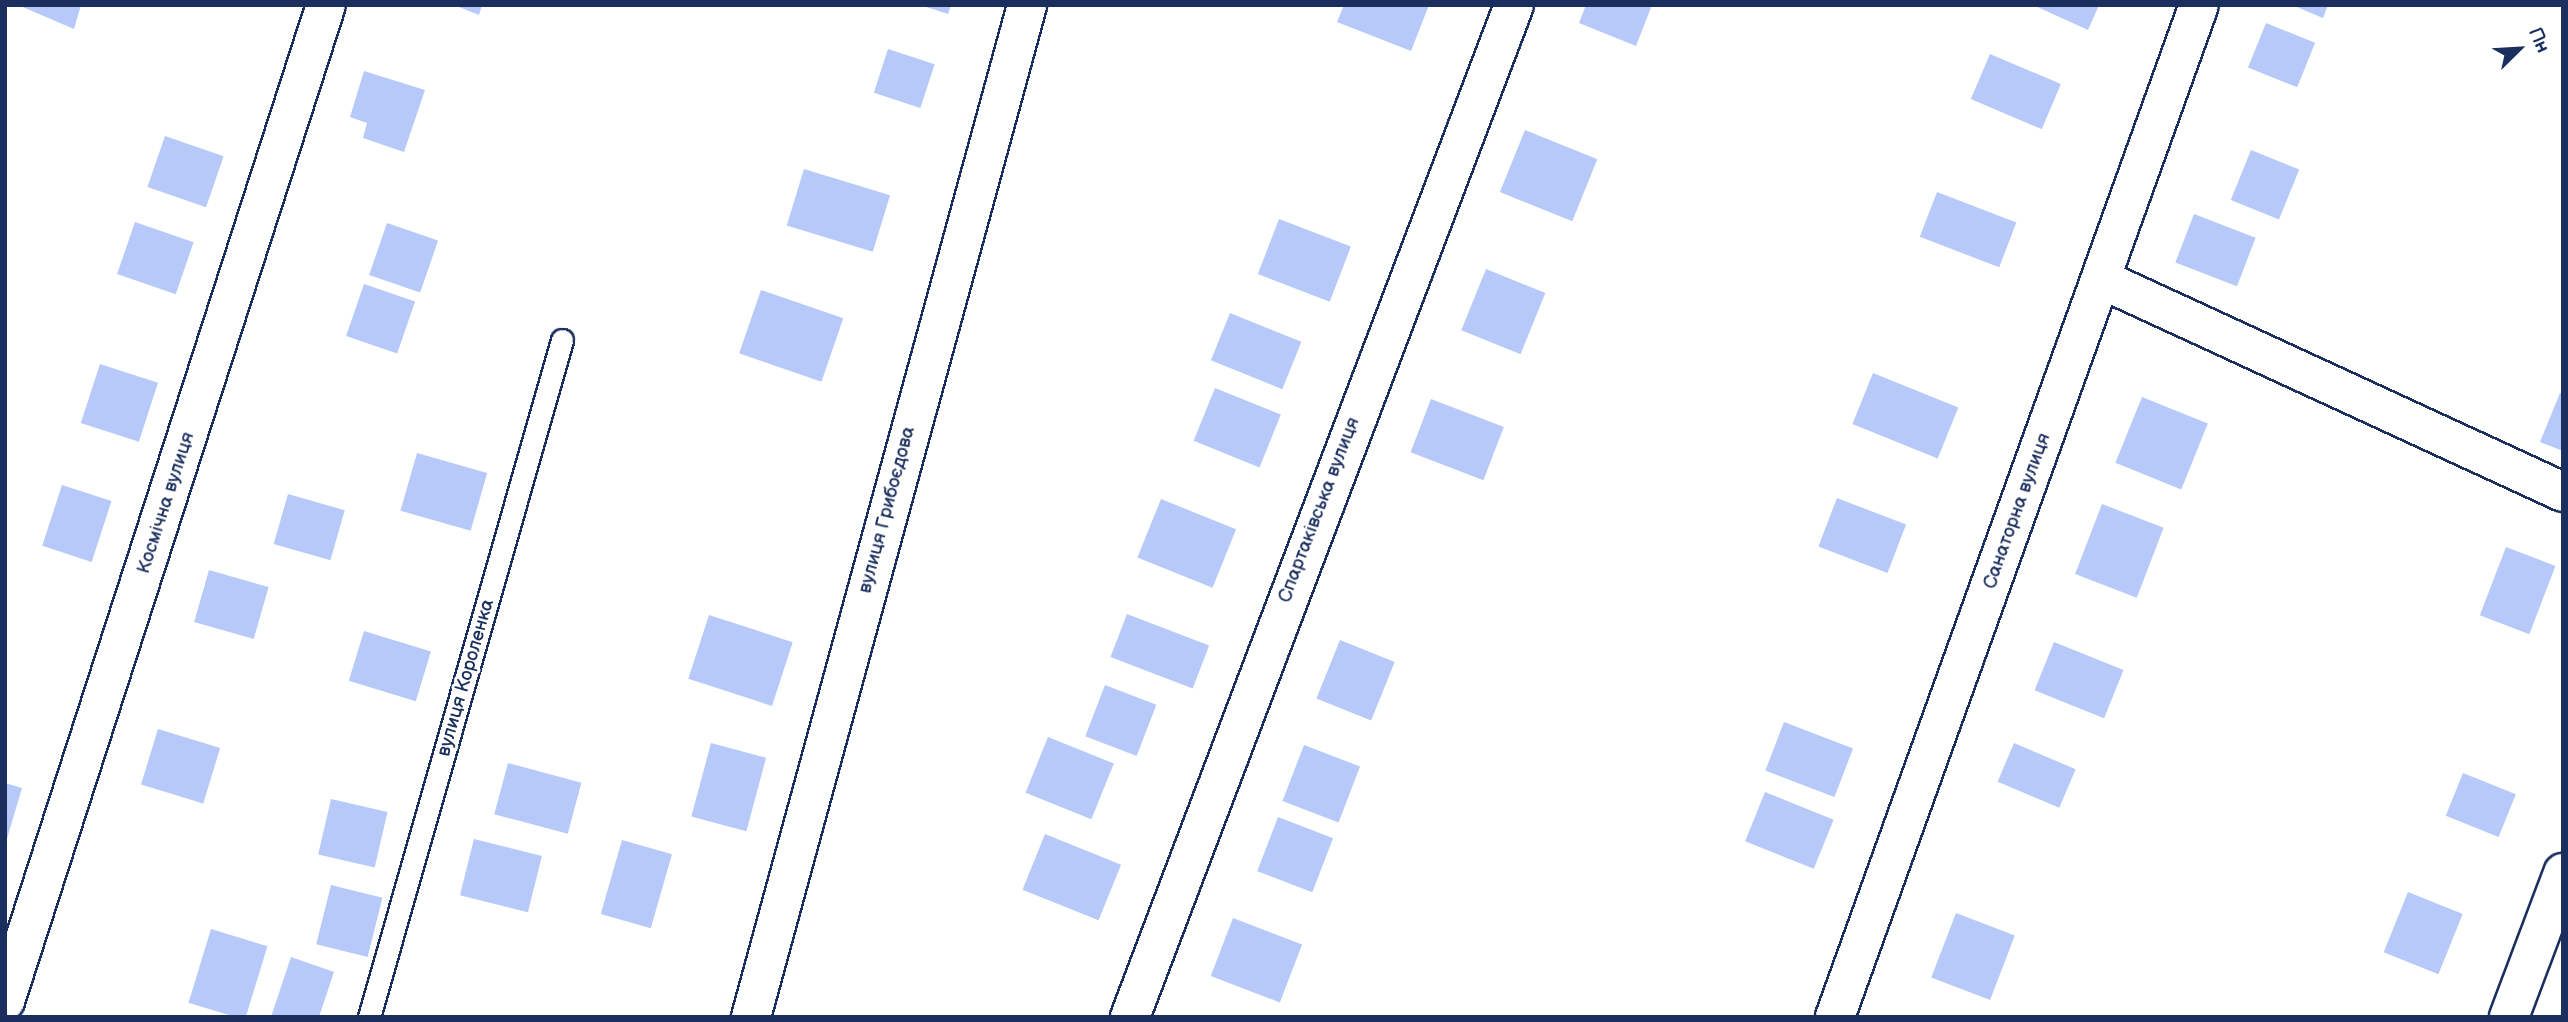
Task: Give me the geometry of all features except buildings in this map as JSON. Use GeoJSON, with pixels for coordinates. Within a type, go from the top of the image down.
{"type":"FeatureCollection","features":[{"type":"Feature","properties":{"kind":"street","name":"Космічна вулиця"},"geometry":{"type":"LineString","coordinates":[[5,1001],[326,5]]}},
{"type":"Feature","properties":{"kind":"street","name":"вулиця Грибоєдова"},"geometry":{"type":"LineString","coordinates":[[751,1017],[1027,5]]}},
{"type":"Feature","properties":{"kind":"street","name":"Спартаківська вулиця"},"geometry":{"type":"LineString","coordinates":[[1130,1017],[1514,5]]}},
{"type":"Feature","properties":{"kind":"street","name":"Санаторна вулиця"},"geometry":{"type":"LineString","coordinates":[[1835,1017],[2199,5]]}},
{"type":"Feature","properties":{"kind":"street"},"geometry":{"type":"LineString","coordinates":[[2101,279],[2563,492]]}},
{"type":"Feature","properties":{"kind":"street"},"geometry":{"type":"LineString","coordinates":[[2509,1017],[2563,873]]}},
{"type":"Feature","properties":{"kind":"lane","name":"вулиця Короленка"},"geometry":{"type":"LineString","coordinates":[[369,1017],[562,340]]}}]}
